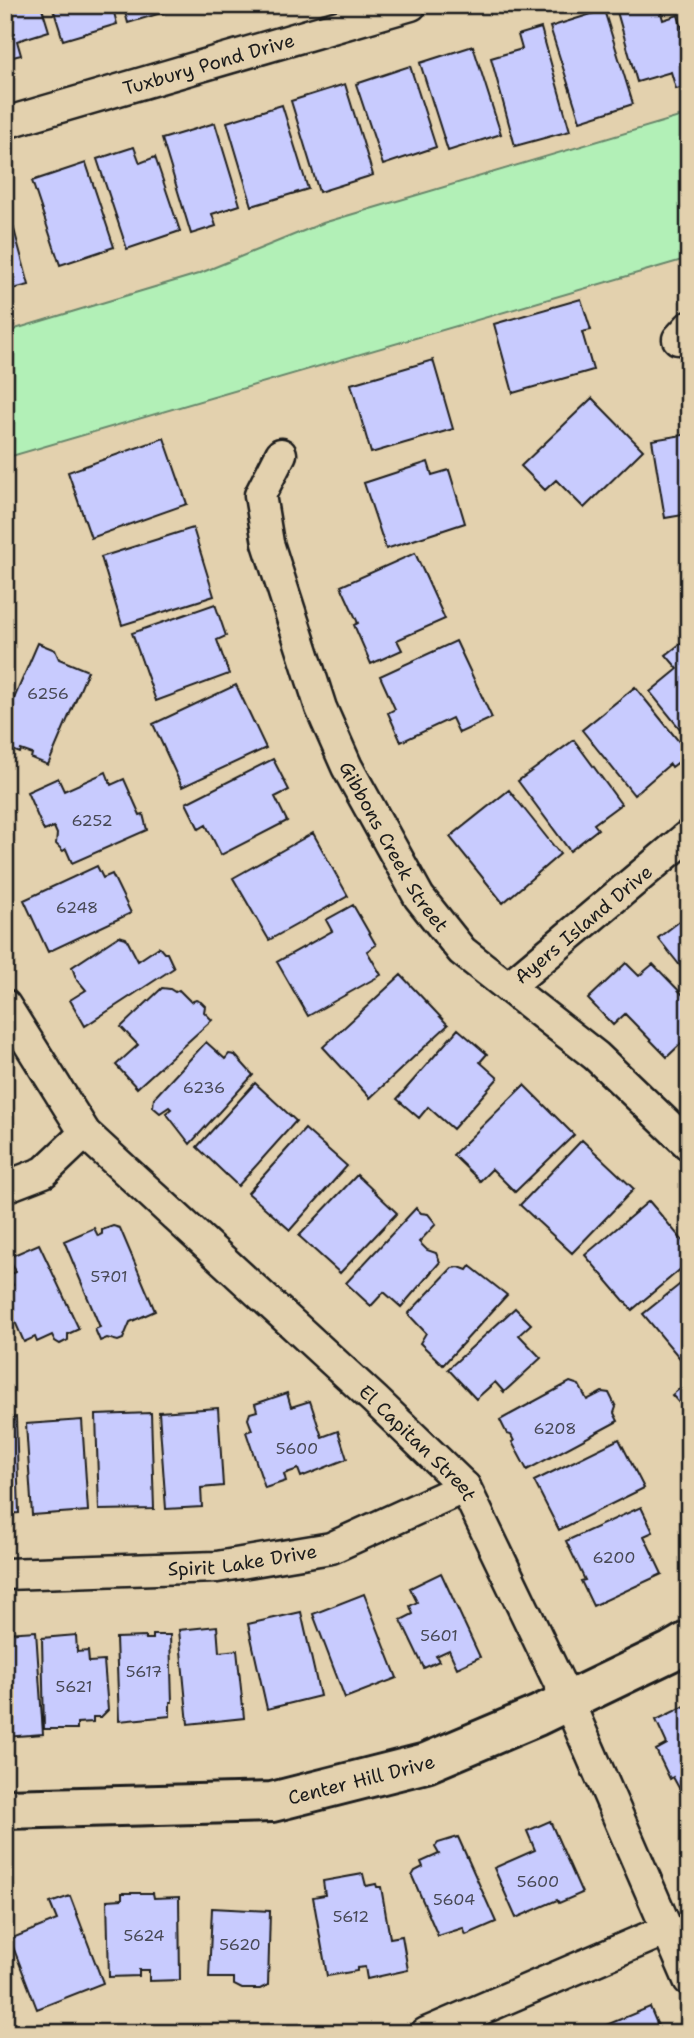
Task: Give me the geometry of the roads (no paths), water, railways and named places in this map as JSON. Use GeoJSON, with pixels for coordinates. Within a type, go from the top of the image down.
{"type":"FeatureCollection","features":[{"type":"Feature","properties":{"kind":"street","name":"Tuxbury Pond Drive"},"geometry":{"type":"LineString","coordinates":[[5,123],[411,5]]}},
{"type":"Feature","properties":{"kind":"street","name":"Gibbons Creek Street"},"geometry":{"type":"LineString","coordinates":[[281,454],[260,495],[268,544],[321,708],[347,767],[419,897],[463,951],[596,1056],[689,1145]]}},
{"type":"Feature","properties":{"kind":"street","name":"Ayers Island Drive"},"geometry":{"type":"LineString","coordinates":[[508,987],[689,835]]}},
{"type":"Feature","properties":{"kind":"street","name":"El Capitan Street"},"geometry":{"type":"LineString","coordinates":[[5,1005],[85,1133],[375,1400],[465,1487],[568,1700],[689,1980]]}},
{"type":"Feature","properties":{"kind":"street"},"geometry":{"type":"LineString","coordinates":[[5,1187],[44,1172],[85,1133]]}},
{"type":"Feature","properties":{"kind":"street","name":"Spirit Lake Drive"},"geometry":{"type":"LineString","coordinates":[[5,1574],[217,1567],[331,1548],[465,1487]]}},
{"type":"Feature","properties":{"kind":"street","name":"Center Hill Drive"},"geometry":{"type":"LineString","coordinates":[[5,1809],[272,1802],[426,1763],[568,1700],[689,1641]]}},
{"type":"Feature","properties":{"kind":"street"},"geometry":{"type":"LineString","coordinates":[[426,2033],[666,1930]]}}]}
